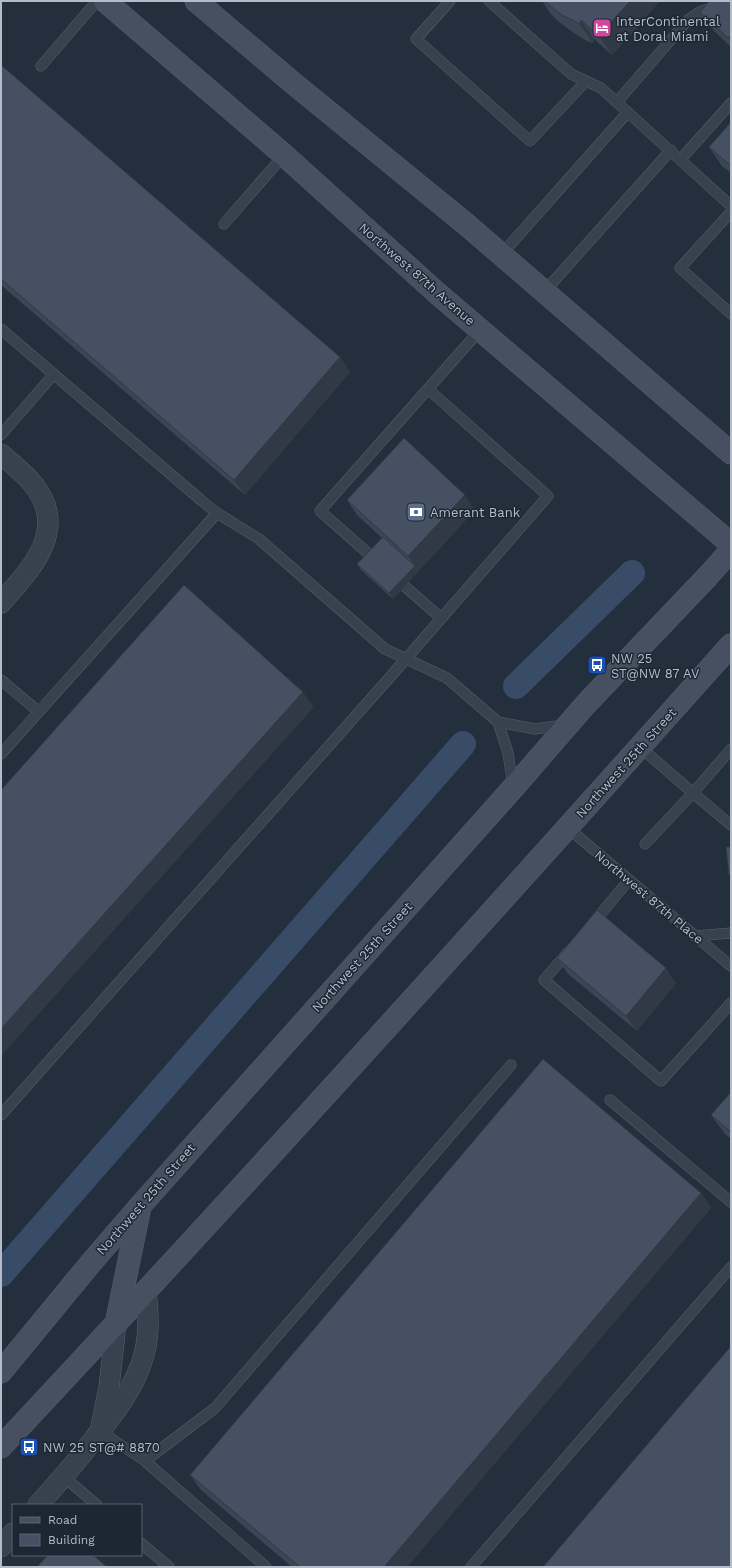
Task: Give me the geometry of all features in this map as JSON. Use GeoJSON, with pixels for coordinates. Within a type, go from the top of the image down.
{"type":"FeatureCollection","features":[{"type":"Feature","properties":{"kind":"main road","name":"Northwest 87th Avenue"},"geometry":{"type":"LineString","coordinates":[[105,1],[284,155],[480,330],[731,544]]}},
{"type":"Feature","properties":{"kind":"main road"},"geometry":{"type":"LineString","coordinates":[[196,1],[293,83],[434,197],[731,453]]}},
{"type":"Feature","properties":{"kind":"main road","name":"Northwest 25th Street"},"geometry":{"type":"LineString","coordinates":[[1,1372],[140,1206],[514,787],[568,724],[731,550]]}},
{"type":"Feature","properties":{"kind":"main road","name":"Northwest 25th Street"},"geometry":{"type":"LineString","coordinates":[[1,1447],[146,1292],[568,828],[731,645]]}},
{"type":"Feature","properties":{"kind":"main road"},"geometry":{"type":"LineString","coordinates":[[116,1324],[140,1206]]}},
{"type":"Feature","properties":{"kind":"street"},"geometry":{"type":"LineString","coordinates":[[1,454],[29,479],[37,489],[48,512],[48,521],[43,548],[38,558],[29,571],[1,603]]}},
{"type":"Feature","properties":{"kind":"street"},"geometry":{"type":"LineString","coordinates":[[39,1504],[64,1477],[124,1401],[141,1365],[147,1341],[149,1320],[146,1292]]}},
{"type":"Feature","properties":{"kind":"street"},"geometry":{"type":"LineString","coordinates":[[100,1431],[109,1387],[116,1324]]}},
{"type":"Feature","properties":{"kind":"street"},"geometry":{"type":"LineString","coordinates":[[1,1547],[12,1534]]}},
{"type":"Feature","properties":{"kind":"lane"},"geometry":{"type":"LineString","coordinates":[[40,66],[98,1]]}},
{"type":"Feature","properties":{"kind":"lane"},"geometry":{"type":"LineString","coordinates":[[450,1],[416,38],[530,141],[586,81]]}},
{"type":"Feature","properties":{"kind":"lane"},"geometry":{"type":"LineString","coordinates":[[489,1],[571,74],[601,88],[731,206]]}},
{"type":"Feature","properties":{"kind":"lane"},"geometry":{"type":"LineString","coordinates":[[617,102],[688,20],[706,9],[717,9],[722,12]]}},
{"type":"Feature","properties":{"kind":"lane"},"geometry":{"type":"LineString","coordinates":[[681,159],[731,103]]}},
{"type":"Feature","properties":{"kind":"lane"},"geometry":{"type":"LineString","coordinates":[[501,255],[628,112]]}},
{"type":"Feature","properties":{"kind":"lane"},"geometry":{"type":"LineString","coordinates":[[544,292],[671,150]]}},
{"type":"Feature","properties":{"kind":"lane"},"geometry":{"type":"LineString","coordinates":[[224,224],[284,155]]}},
{"type":"Feature","properties":{"kind":"lane"},"geometry":{"type":"LineString","coordinates":[[731,212],[680,268],[731,314]]}},
{"type":"Feature","properties":{"kind":"lane"},"geometry":{"type":"LineString","coordinates":[[1,329],[217,513],[259,539],[384,649],[447,678],[498,722],[535,729],[568,724]]}},
{"type":"Feature","properties":{"kind":"lane"},"geometry":{"type":"LineString","coordinates":[[441,618],[320,511],[480,330]]}},
{"type":"Feature","properties":{"kind":"lane"},"geometry":{"type":"LineString","coordinates":[[1,435],[54,374]]}},
{"type":"Feature","properties":{"kind":"lane"},"geometry":{"type":"LineString","coordinates":[[1,1115],[406,659],[548,496],[428,389]]}},
{"type":"Feature","properties":{"kind":"lane"},"geometry":{"type":"LineString","coordinates":[[1,754],[217,513]]}},
{"type":"Feature","properties":{"kind":"lane"},"geometry":{"type":"LineString","coordinates":[[1,680],[39,712]]}},
{"type":"Feature","properties":{"kind":"lane"},"geometry":{"type":"LineString","coordinates":[[498,722],[508,753],[514,787]]}},
{"type":"Feature","properties":{"kind":"lane"},"geometry":{"type":"LineString","coordinates":[[640,747],[731,824]]}},
{"type":"Feature","properties":{"kind":"lane"},"geometry":{"type":"LineString","coordinates":[[645,844],[693,793],[731,749]]}},
{"type":"Feature","properties":{"kind":"lane","name":"Northwest 87th Place"},"geometry":{"type":"LineString","coordinates":[[568,828],[731,966]]}},
{"type":"Feature","properties":{"kind":"lane"},"geometry":{"type":"LineString","coordinates":[[584,933],[629,880]]}},
{"type":"Feature","properties":{"kind":"lane"},"geometry":{"type":"LineString","coordinates":[[695,936],[731,933]]}},
{"type":"Feature","properties":{"kind":"lane"},"geometry":{"type":"LineString","coordinates":[[574,945],[544,980],[661,1081],[731,1003]]}},
{"type":"Feature","properties":{"kind":"lane"},"geometry":{"type":"LineString","coordinates":[[145,1461],[215,1408],[511,1065]]}},
{"type":"Feature","properties":{"kind":"lane"},"geometry":{"type":"LineString","coordinates":[[610,1100],[731,1202]]}},
{"type":"Feature","properties":{"kind":"lane"},"geometry":{"type":"LineString","coordinates":[[471,1567],[731,1267]]}},
{"type":"Feature","properties":{"kind":"lane"},"geometry":{"type":"LineString","coordinates":[[100,1431],[145,1461],[266,1567]]}},
{"type":"Feature","properties":{"kind":"lane"},"geometry":{"type":"LineString","coordinates":[[64,1477],[96,1504]]}},
{"type":"Feature","properties":{"kind":"lane"},"geometry":{"type":"LineString","coordinates":[[142,1544],[169,1567]]}},
{"type":"Feature","properties":{"kind":"building"},"geometry":{"type":"Polygon","coordinates":[[[544,1],[630,1],[599,36],[581,20],[580,24],[562,15],[544,1]]]}},
{"type":"Feature","properties":{"kind":"building"},"geometry":{"type":"Polygon","coordinates":[[[709,1],[731,1],[731,35],[728,38],[700,12],[709,1]]]}},
{"type":"Feature","properties":{"kind":"building"},"geometry":{"type":"Polygon","coordinates":[[[1,65],[340,357],[234,480],[1,279],[1,65]]]}},
{"type":"Feature","properties":{"kind":"building"},"geometry":{"type":"Polygon","coordinates":[[[731,122],[731,166],[709,147],[731,122]]]}},
{"type":"Feature","properties":{"kind":"building","name":"Amerant Bank"},"geometry":{"type":"Polygon","coordinates":[[[404,438],[465,495],[408,556],[347,500],[404,438]]]}},
{"type":"Feature","properties":{"kind":"building"},"geometry":{"type":"Polygon","coordinates":[[[383,537],[415,566],[389,593],[357,564],[383,537]]]}},
{"type":"Feature","properties":{"kind":"building"},"geometry":{"type":"Polygon","coordinates":[[[184,585],[303,692],[1,1029],[1,790],[184,585]]]}},
{"type":"Feature","properties":{"kind":"building"},"geometry":{"type":"Polygon","coordinates":[[[726,847],[731,847],[731,874],[729,875],[726,847]]]}},
{"type":"Feature","properties":{"kind":"building"},"geometry":{"type":"Polygon","coordinates":[[[597,910],[666,968],[626,1016],[557,958],[597,910]]]}},
{"type":"Feature","properties":{"kind":"building"},"geometry":{"type":"Polygon","coordinates":[[[543,1059],[701,1193],[384,1567],[300,1567],[190,1475],[543,1059]]]}},
{"type":"Feature","properties":{"kind":"building"},"geometry":{"type":"Polygon","coordinates":[[[731,1092],[731,1132],[711,1115],[731,1092]]]}},
{"type":"Feature","properties":{"kind":"building"},"geometry":{"type":"Polygon","coordinates":[[[731,1346],[731,1567],[543,1567],[731,1346]]]}},
{"type":"Feature","properties":{"kind":"building"},"geometry":{"type":"Polygon","coordinates":[[[47,1556],[94,1556],[107,1567],[37,1567],[47,1556]]]}},
{"type":"Feature","properties":{"kind":"waterway"},"geometry":{"type":"LineString","coordinates":[[516,686],[632,573]]}},
{"type":"Feature","properties":{"kind":"waterway"},"geometry":{"type":"LineString","coordinates":[[1,1274],[463,744]]}},
{"type":"Feature","properties":{"kind":"place","name":"InterContinental at Doral Miami"},"geometry":{"type":"Point","coordinates":[602,28]}},
{"type":"Feature","properties":{"kind":"place","name":"Amerant Bank"},"geometry":{"type":"Point","coordinates":[416,512]}},
{"type":"Feature","properties":{"kind":"place","name":"NW 25 ST@NW 87 AV"},"geometry":{"type":"Point","coordinates":[597,665]}},
{"type":"Feature","properties":{"kind":"place","name":"NW 25 ST@# 8870"},"geometry":{"type":"Point","coordinates":[29,1447]}}]}
